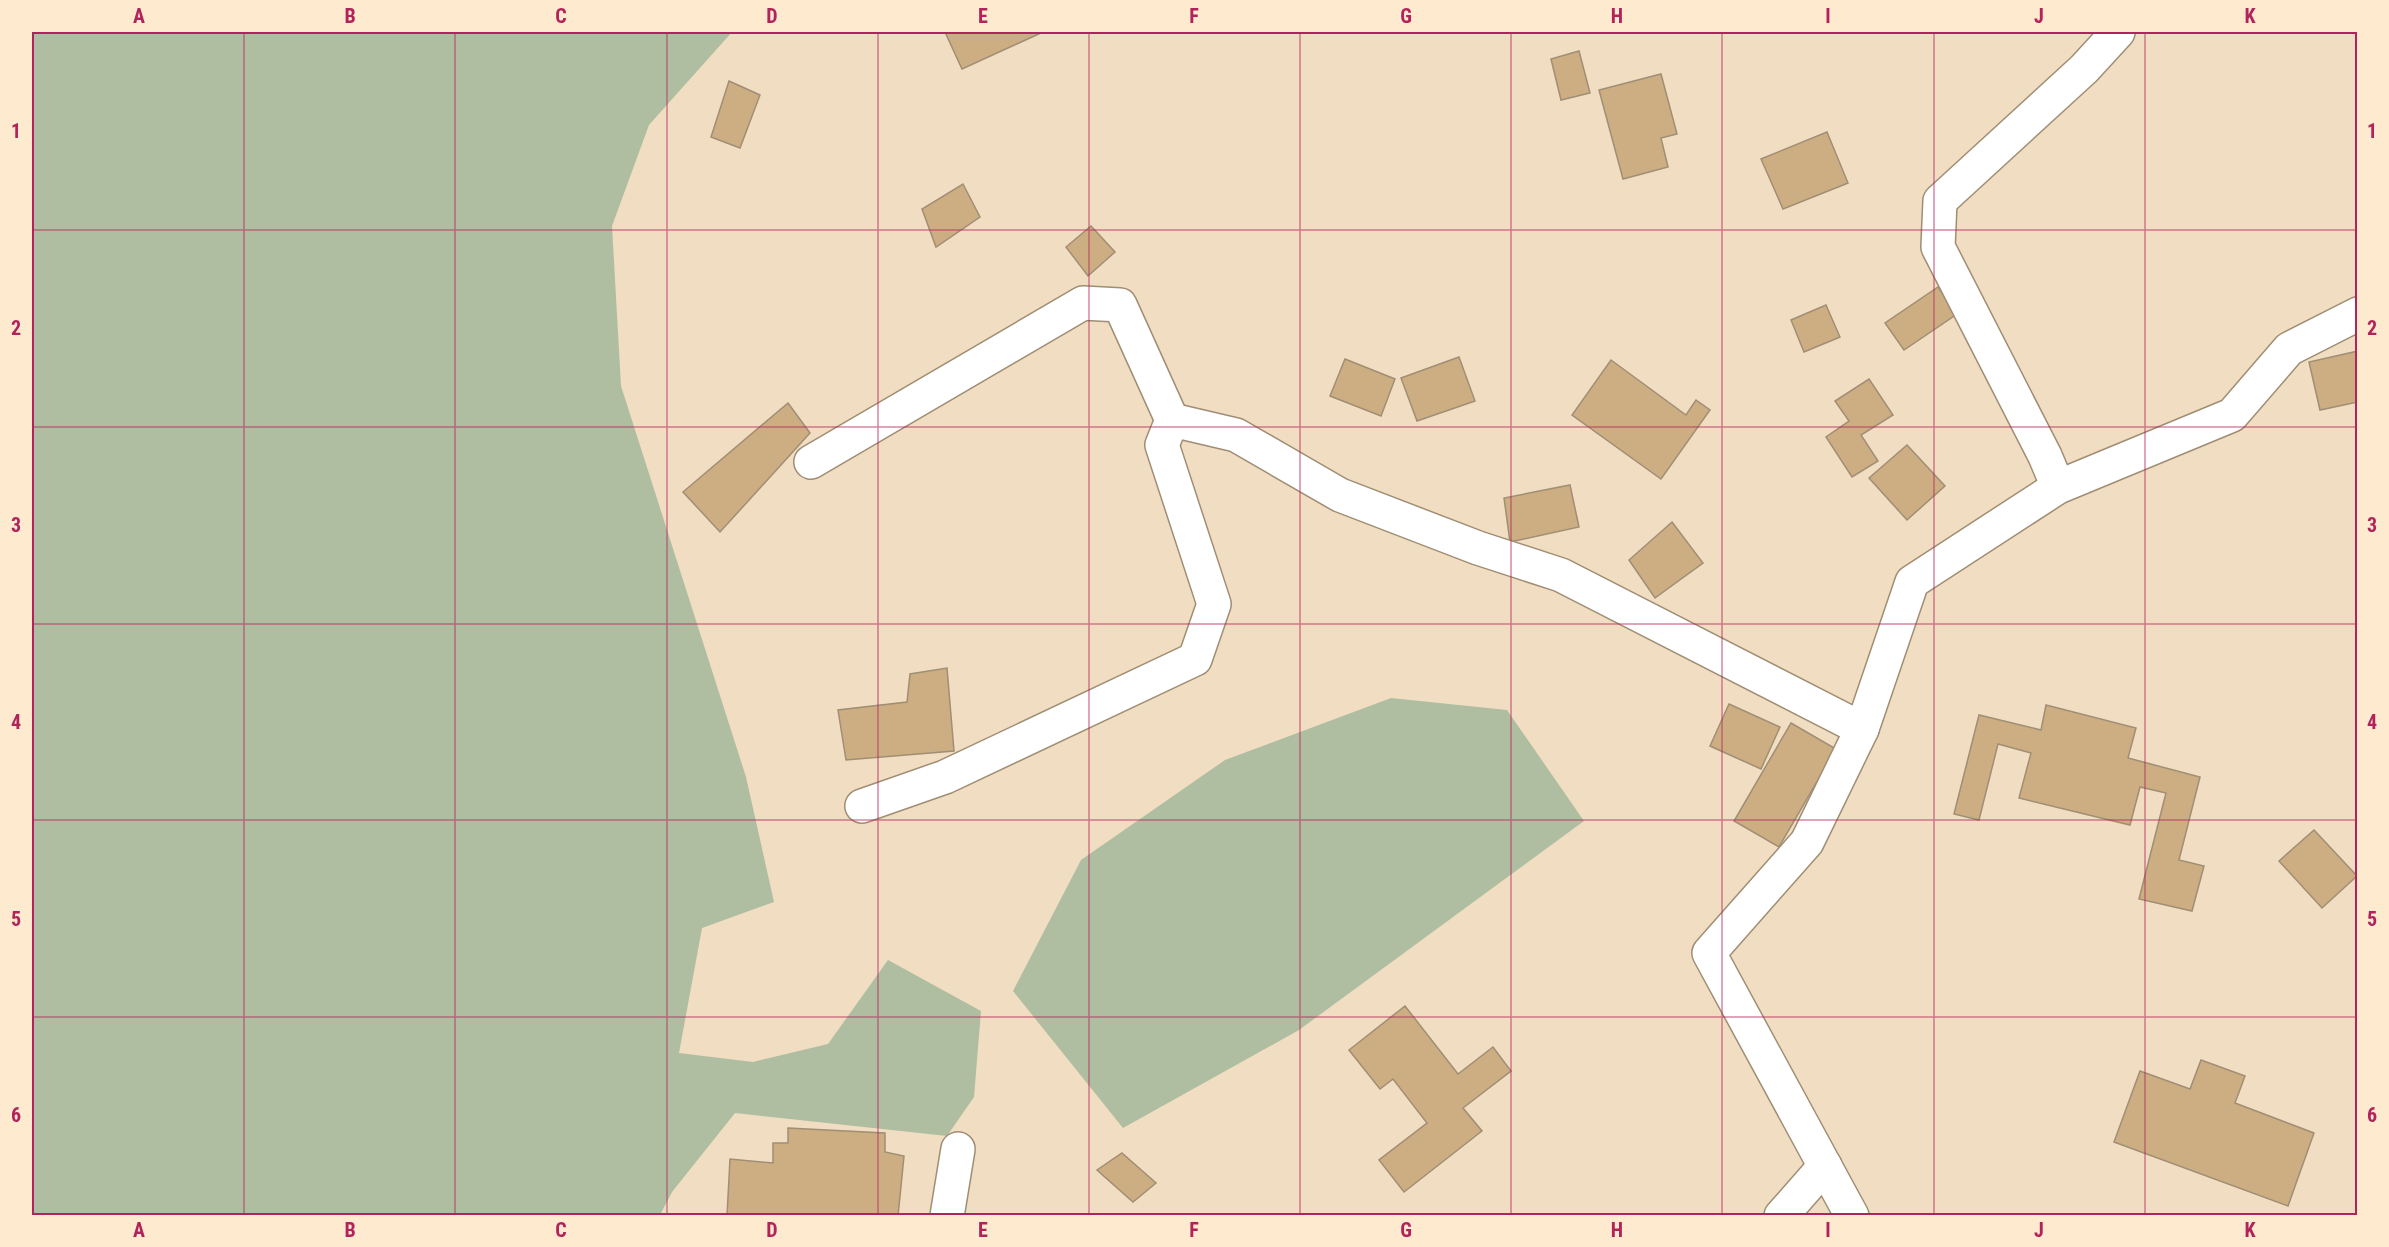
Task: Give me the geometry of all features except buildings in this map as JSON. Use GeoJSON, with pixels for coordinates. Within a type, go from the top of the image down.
{"type":"FeatureCollection","features":[{"type":"Feature","properties":{"kind":"street"},"geometry":{"type":"LineString","coordinates":[[2058,487],[2045,456],[1938,246],[1940,201],[2084,69],[2118,32]]}},
{"type":"Feature","properties":{"kind":"street"},"geometry":{"type":"LineString","coordinates":[[811,462],[1083,303],[1120,305],[1172,420],[1162,445],[1214,604],[1196,659],[945,777],[862,806]]}},
{"type":"Feature","properties":{"kind":"street"},"geometry":{"type":"LineString","coordinates":[[1852,1215],[1709,953],[1808,842],[1862,729],[1912,582],[2058,487],[2232,415],[2289,349],[2358,314]]}},
{"type":"Feature","properties":{"kind":"street"},"geometry":{"type":"LineString","coordinates":[[1172,420],[1236,435],[1340,495],[1478,548],[1561,575],[1862,729]]}},
{"type":"Feature","properties":{"kind":"street"},"geometry":{"type":"LineString","coordinates":[[947,1215],[958,1149]]}},
{"type":"Feature","properties":{"kind":"street"},"geometry":{"type":"LineString","coordinates":[[1781,1215],[1825,1166]]}},
{"type":"Feature","properties":{"kind":"green space"},"geometry":{"type":"Polygon","coordinates":[[[32,32],[732,32],[649,125],[612,226],[621,386],[746,777],[774,902],[702,928],[679,1053],[753,1062],[828,1044],[888,960],[981,1011],[974,1097],[947,1136],[735,1113],[672,1192],[660,1215],[32,1215],[32,32]]]}},
{"type":"Feature","properties":{"kind":"green space"},"geometry":{"type":"Polygon","coordinates":[[[1391,698],[1507,710],[1584,821],[1299,1030],[1123,1128],[1013,991],[1081,860],[1225,760],[1391,698]]]}}]}
